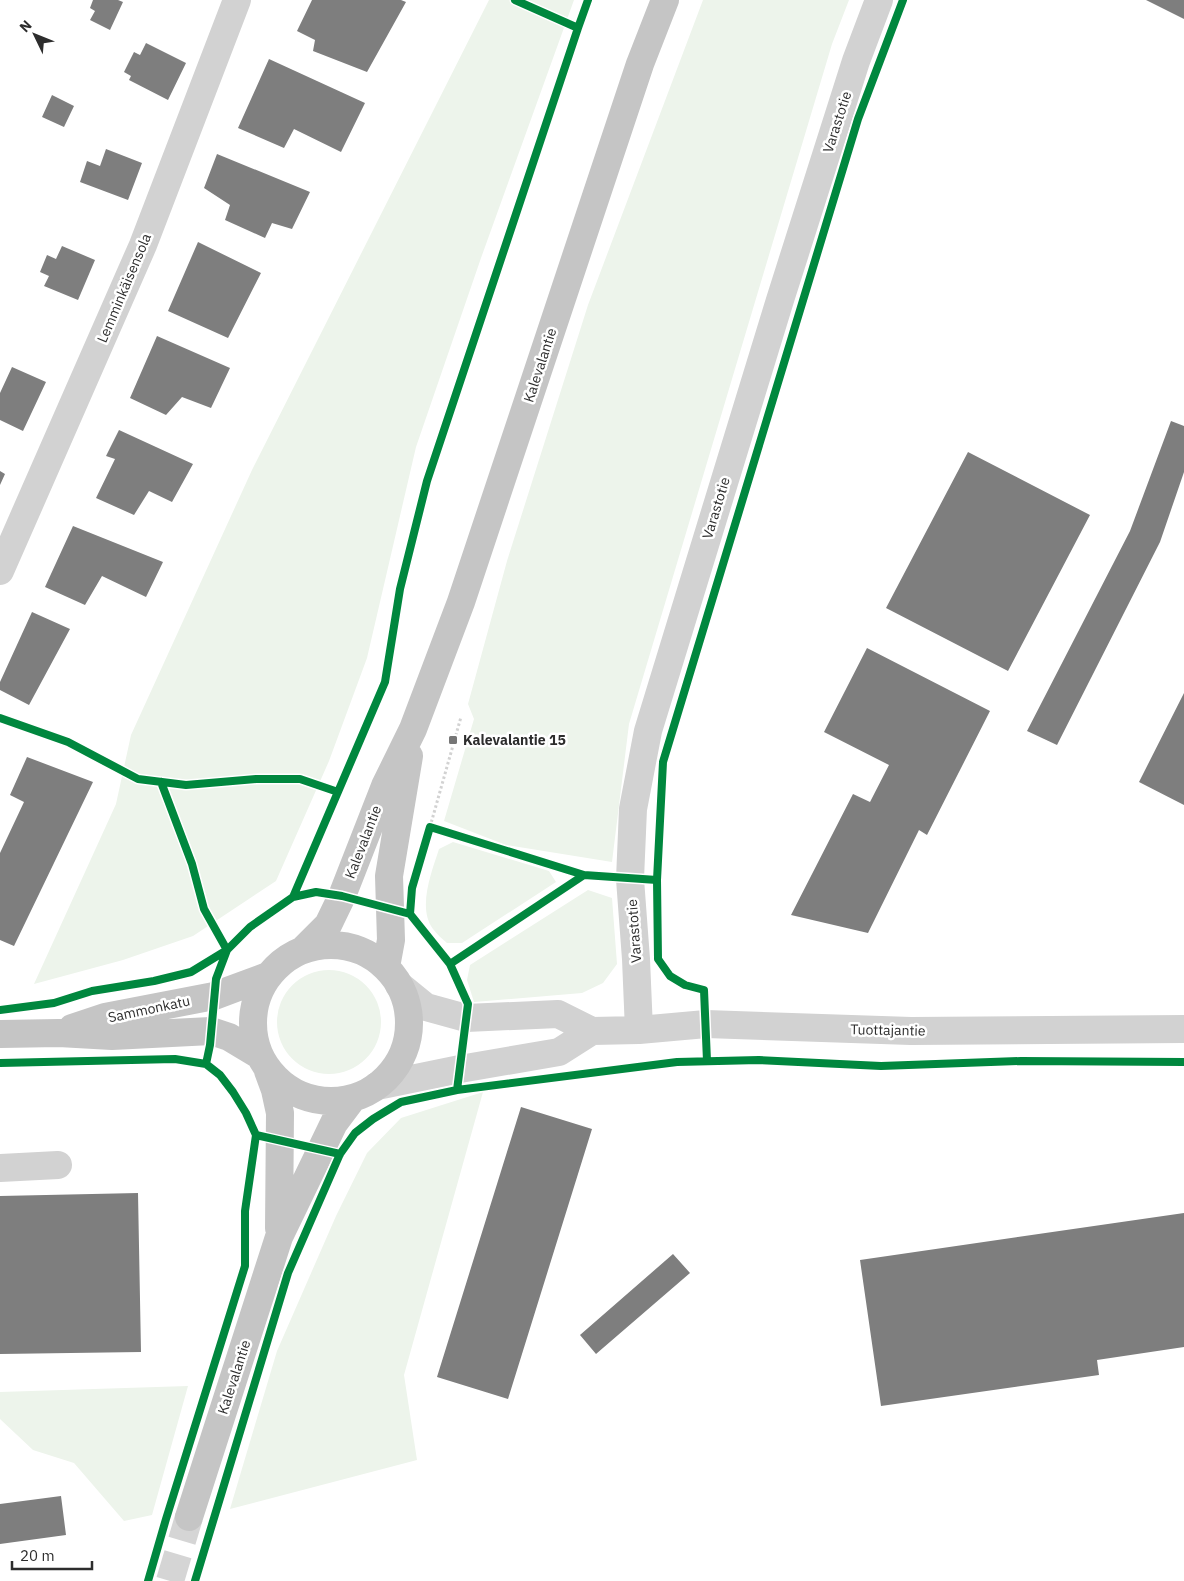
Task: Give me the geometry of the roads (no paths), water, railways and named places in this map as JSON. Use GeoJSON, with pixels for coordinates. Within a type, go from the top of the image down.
{"type":"FeatureCollection","features":[{"type":"Feature","properties":{"kind":"main road","name":"Kalevalantie"},"geometry":{"type":"LineString","coordinates":[[306,948],[328,924],[349,879],[384,786],[413,729],[461,602],[640,64],[665,0]]}},
{"type":"Feature","properties":{"kind":"main road","name":"Kalevalantie"},"geometry":{"type":"LineString","coordinates":[[393,976],[389,876],[413,729]]}},
{"type":"Feature","properties":{"kind":"main road"},"geometry":{"type":"LineString","coordinates":[[327,945],[348,946],[369,954],[393,976],[408,1006],[409,1028],[406,1043],[394,1070],[377,1086],[365,1094],[352,1099],[333,1102],[314,1100],[296,1094],[280,1083],[263,1062],[253,1035],[253,1014],[258,994],[268,976],[285,960],[306,948],[327,945]]}},
{"type":"Feature","properties":{"kind":"main road","name":"Sammonkatu"},"geometry":{"type":"LineString","coordinates":[[59,1033],[105,1017],[214,996],[268,976]]}},
{"type":"Feature","properties":{"kind":"main road","name":"Sammonkatu"},"geometry":{"type":"LineString","coordinates":[[0,1034],[59,1033],[112,1036],[211,1031],[229,1037],[263,1062]]}},
{"type":"Feature","properties":{"kind":"main road","name":"Kalevalantie"},"geometry":{"type":"LineString","coordinates":[[263,1062],[275,1090],[280,1114],[279,1237]]}},
{"type":"Feature","properties":{"kind":"main road","name":"Kalevalantie"},"geometry":{"type":"LineString","coordinates":[[189,1518],[279,1237],[334,1123],[352,1099]]}},
{"type":"Feature","properties":{"kind":"street","name":"Lemminkäisensola"},"geometry":{"type":"LineString","coordinates":[[0,571],[144,245],[237,0]]}},
{"type":"Feature","properties":{"kind":"street","name":"Varastotie"},"geometry":{"type":"LineString","coordinates":[[639,1030],[630,879],[633,809],[648,731],[783,291],[856,61],[879,0]]}},
{"type":"Feature","properties":{"kind":"street","name":"Tuottajantie"},"geometry":{"type":"LineString","coordinates":[[393,976],[426,1007],[466,1018],[558,1014],[592,1030],[639,1030],[706,1024],[911,1031],[1184,1029]]}},
{"type":"Feature","properties":{"kind":"street"},"geometry":{"type":"LineString","coordinates":[[377,1086],[558,1052],[592,1030]]}},
{"type":"Feature","properties":{"kind":"street"},"geometry":{"type":"LineString","coordinates":[[0,1168],[58,1165]]}},
{"type":"Feature","properties":{"kind":"tunnel"},"geometry":{"type":"LineString","coordinates":[[170,1581],[189,1517]]}},
{"type":"Feature","properties":{"kind":"place","name":"Kalevalantie 15"},"geometry":{"type":"Point","coordinates":[453,740]}}]}
